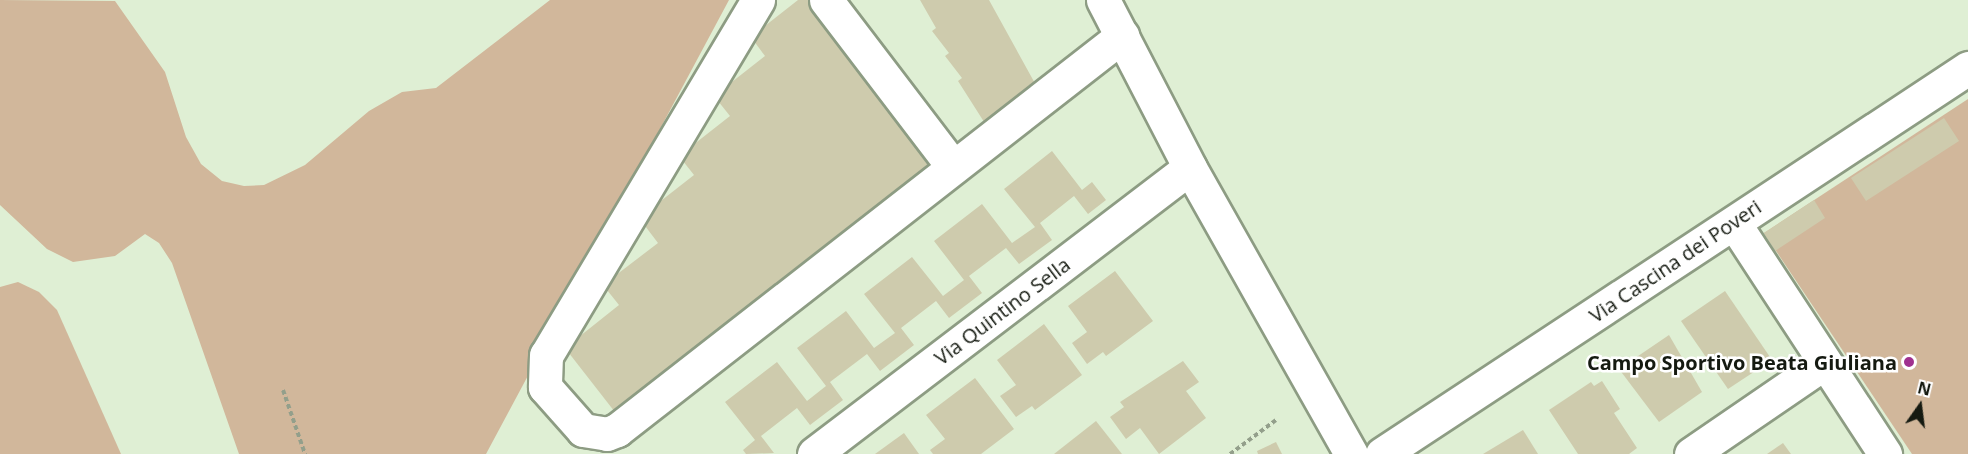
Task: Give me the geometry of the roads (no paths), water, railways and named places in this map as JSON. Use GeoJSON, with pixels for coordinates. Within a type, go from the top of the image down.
{"type":"FeatureCollection","features":[{"type":"Feature","properties":{"kind":"street"},"geometry":{"type":"LineString","coordinates":[[758,0],[546,355],[545,387],[582,430],[607,434],[616,430],[1122,36]]}},
{"type":"Feature","properties":{"kind":"street"},"geometry":{"type":"LineString","coordinates":[[826,0],[953,167]]}},
{"type":"Feature","properties":{"kind":"street"},"geometry":{"type":"LineString","coordinates":[[1103,0],[1190,168],[1351,454]]}},
{"type":"Feature","properties":{"kind":"street","name":"Via Cascina dei Poveri"},"geometry":{"type":"LineString","coordinates":[[1382,454],[1968,68]]}},
{"type":"Feature","properties":{"kind":"street","name":"Via Quintino Sella"},"geometry":{"type":"LineString","coordinates":[[814,454],[1190,168]]}},
{"type":"Feature","properties":{"kind":"street"},"geometry":{"type":"LineString","coordinates":[[1734,223],[1885,454]]}},
{"type":"Feature","properties":{"kind":"street"},"geometry":{"type":"LineString","coordinates":[[1691,454],[1824,363]]}},
{"type":"Feature","properties":{"kind":"place","name":"Campo Sportivo Beata Giuliana"},"geometry":{"type":"Point","coordinates":[1909,362]}}]}
